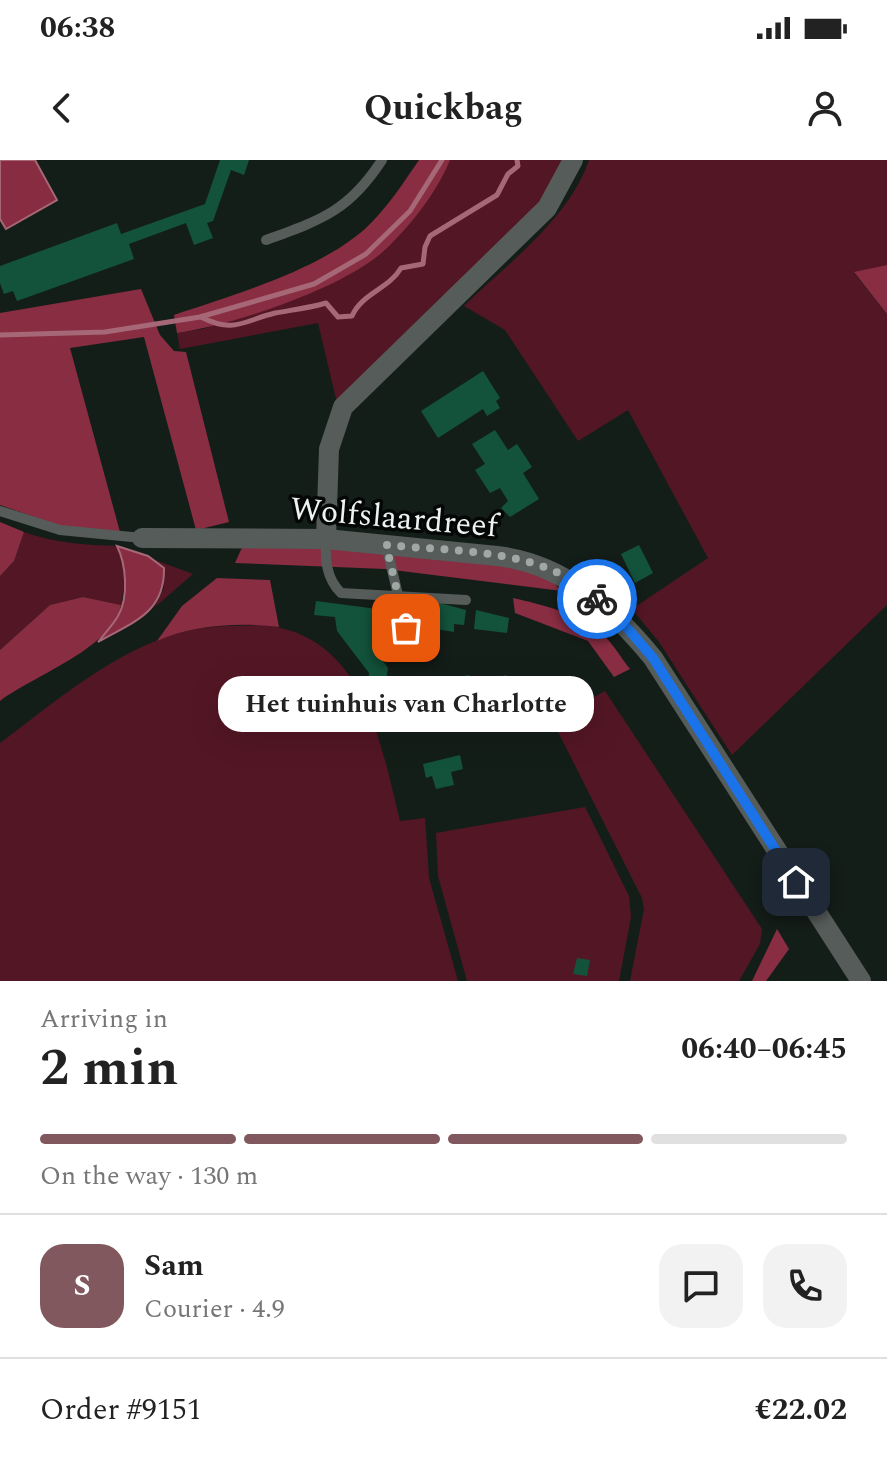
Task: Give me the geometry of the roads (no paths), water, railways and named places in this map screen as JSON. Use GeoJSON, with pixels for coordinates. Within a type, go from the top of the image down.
{"type":"FeatureCollection","features":[{"type":"Feature","properties":{"kind":"street"},"geometry":{"type":"LineString","coordinates":[[326,539],[329,449],[343,407],[547,208],[573,160]]}},
{"type":"Feature","properties":{"kind":"street","name":"Wolfslaardreef"},"geometry":{"type":"LineString","coordinates":[[142,538],[326,539],[523,559],[551,569],[591,593],[653,658],[861,981]]}},
{"type":"Feature","properties":{"kind":"lane"},"geometry":{"type":"LineString","coordinates":[[266,240],[321,221],[365,185],[382,160]]}},
{"type":"Feature","properties":{"kind":"lane","name":"Wolfslaardreef"},"geometry":{"type":"LineString","coordinates":[[0,511],[60,530],[142,538]]}},
{"type":"Feature","properties":{"kind":"lane"},"geometry":{"type":"LineString","coordinates":[[326,539],[326,568],[333,586],[341,593],[466,600]]}},
{"type":"Feature","properties":{"kind":"lane"},"geometry":{"type":"LineString","coordinates":[[386,545],[406,628]]}},
{"type":"Feature","properties":{"kind":"waterway"},"geometry":{"type":"LineString","coordinates":[[0,335],[105,332],[200,317],[314,284],[366,254],[410,211],[442,160]]}},
{"type":"Feature","properties":{"kind":"waterway"},"geometry":{"type":"LineString","coordinates":[[201,317],[230,325],[326,303],[338,317],[352,316],[362,302],[390,281],[401,268],[423,264],[430,236],[497,195],[508,174],[518,166],[517,160]]}},
{"type":"Feature","properties":{"kind":"place","name":"Het tuinhuis van Charlotte"},"geometry":{"type":"Point","coordinates":[406,628]}}]}
